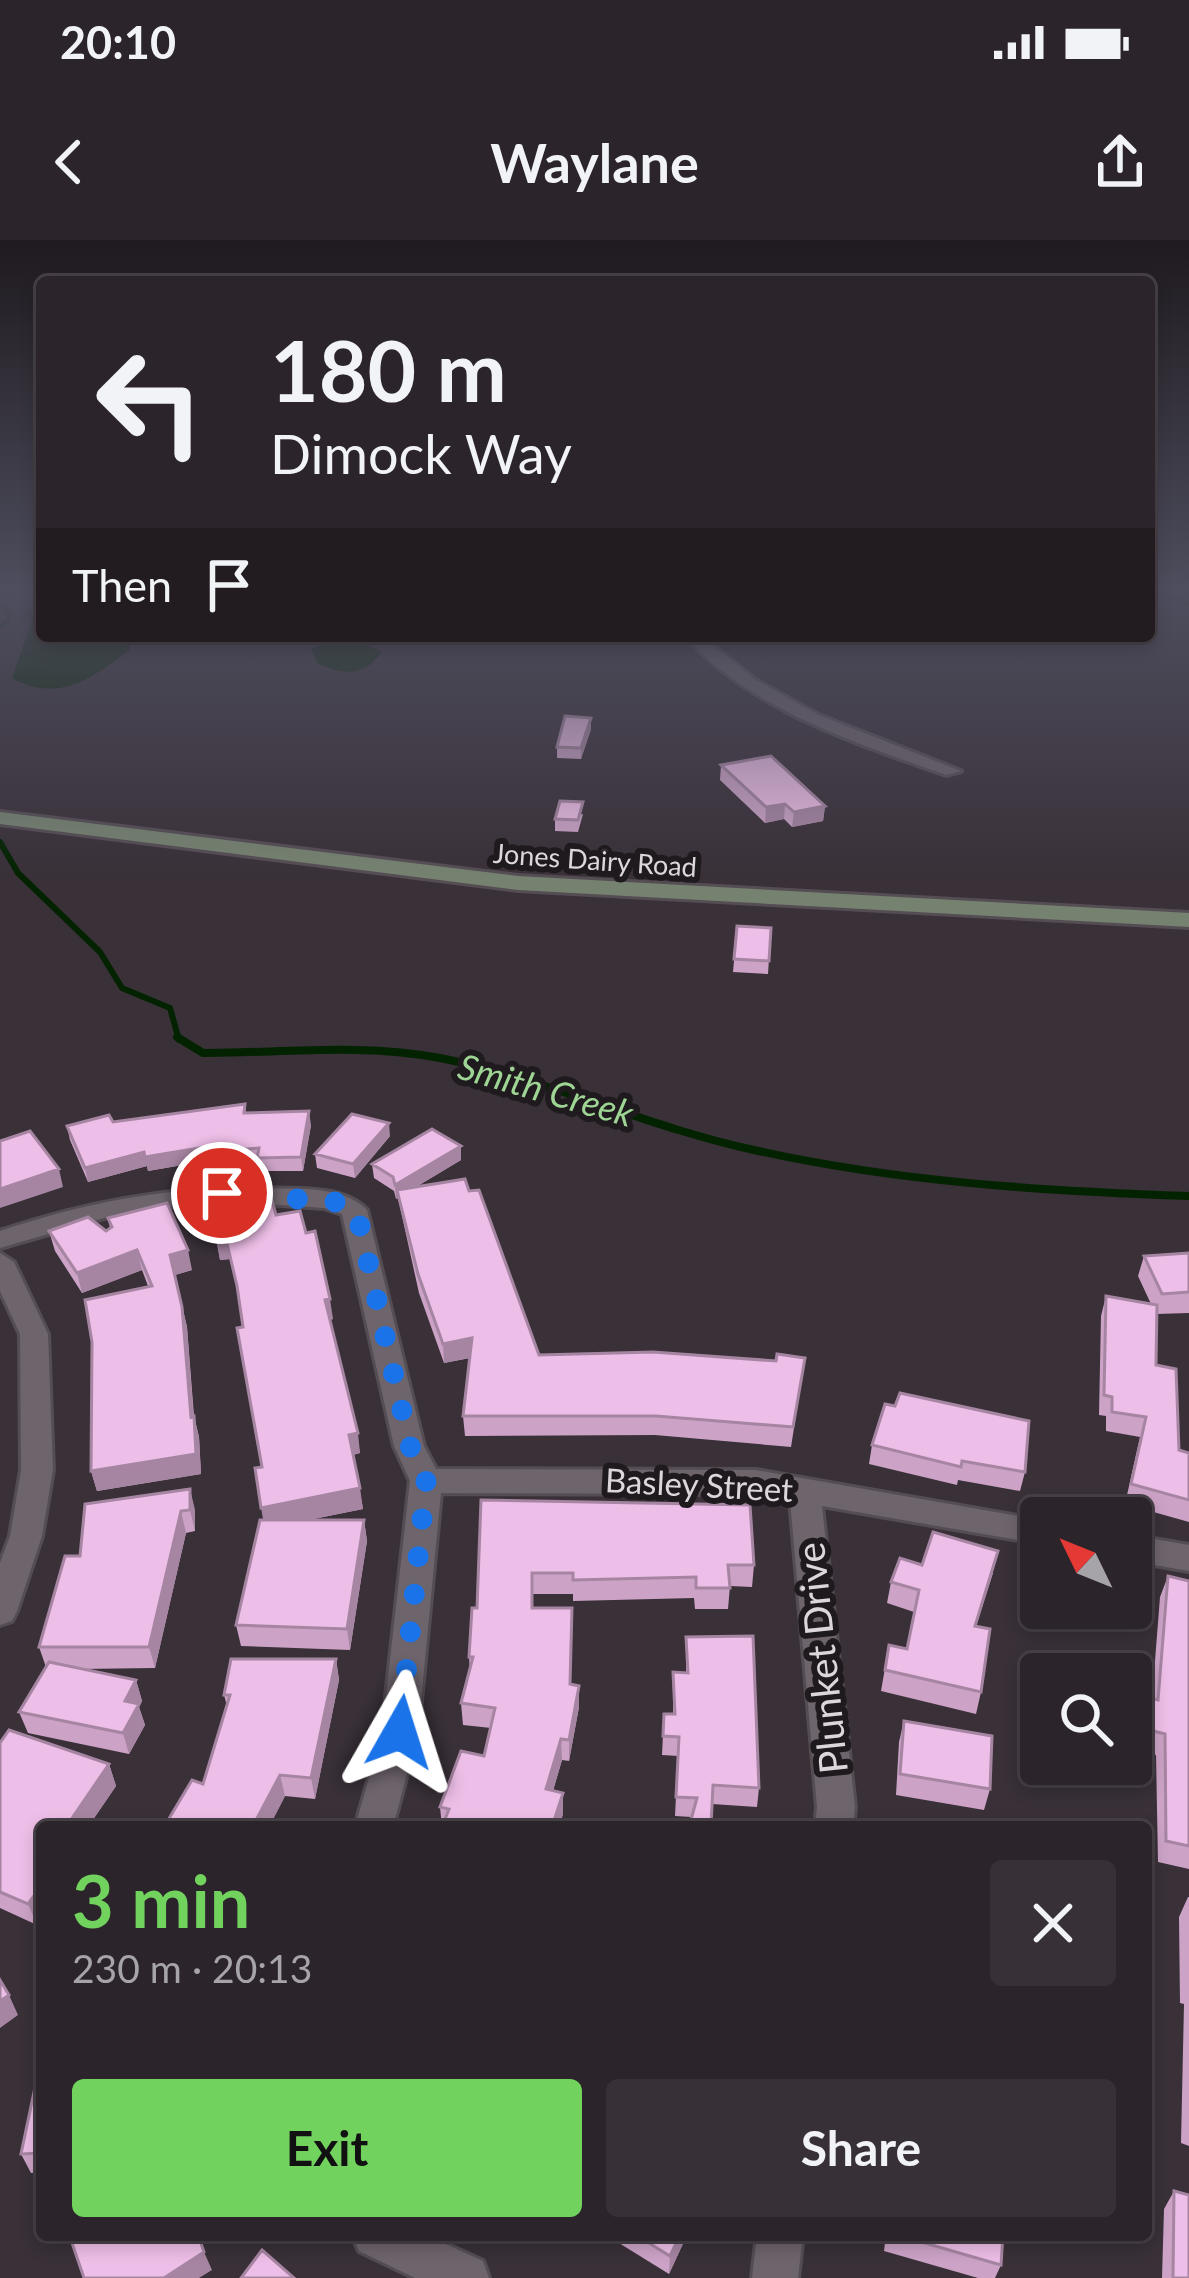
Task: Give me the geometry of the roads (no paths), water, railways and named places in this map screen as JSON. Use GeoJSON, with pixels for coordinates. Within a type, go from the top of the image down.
{"type":"FeatureCollection","features":[{"type":"Feature","properties":{"kind":"street"},"geometry":{"type":"LineString","coordinates":[[755,688],[823,725],[952,771]]}},
{"type":"Feature","properties":{"kind":"street","name":"Jones Dairy Road"},"geometry":{"type":"LineString","coordinates":[[7,819],[518,883],[849,905],[1189,920]]}},
{"type":"Feature","properties":{"kind":"street"},"geometry":{"type":"LineString","coordinates":[[0,1240],[79,1212],[172,1196],[256,1194],[347,1205],[358,1217],[410,1446],[426,1481],[400,1732],[376,1821]]}},
{"type":"Feature","properties":{"kind":"street"},"geometry":{"type":"LineString","coordinates":[[0,1262],[34,1334],[37,1470],[26,1536],[0,1611]]}},
{"type":"Feature","properties":{"kind":"street","name":"Basley Street"},"geometry":{"type":"LineString","coordinates":[[426,1481],[756,1482],[1020,1528]]}},
{"type":"Feature","properties":{"kind":"street","name":"Plunket Drive"},"geometry":{"type":"LineString","coordinates":[[805,1490],[835,1821]]}},
{"type":"Feature","properties":{"kind":"street"},"geometry":{"type":"LineString","coordinates":[[1152,1552],[1189,1558]]}},
{"type":"Feature","properties":{"kind":"street"},"geometry":{"type":"LineString","coordinates":[[388,2241],[466,2278]]}},
{"type":"Feature","properties":{"kind":"street"},"geometry":{"type":"LineString","coordinates":[[775,2278],[779,2241]]}},
{"type":"Feature","properties":{"kind":"waterway","name":"Smith Creek"},"geometry":{"type":"LineString","coordinates":[[0,842],[18,873],[100,952],[122,988],[170,1008],[178,1038]]}},
{"type":"Feature","properties":{"kind":"waterway","name":"Smith Creek"},"geometry":{"type":"LineString","coordinates":[[178,1038],[203,1053],[352,1050],[440,1058],[714,1140],[862,1170],[1025,1188],[1189,1196]]}}]}
